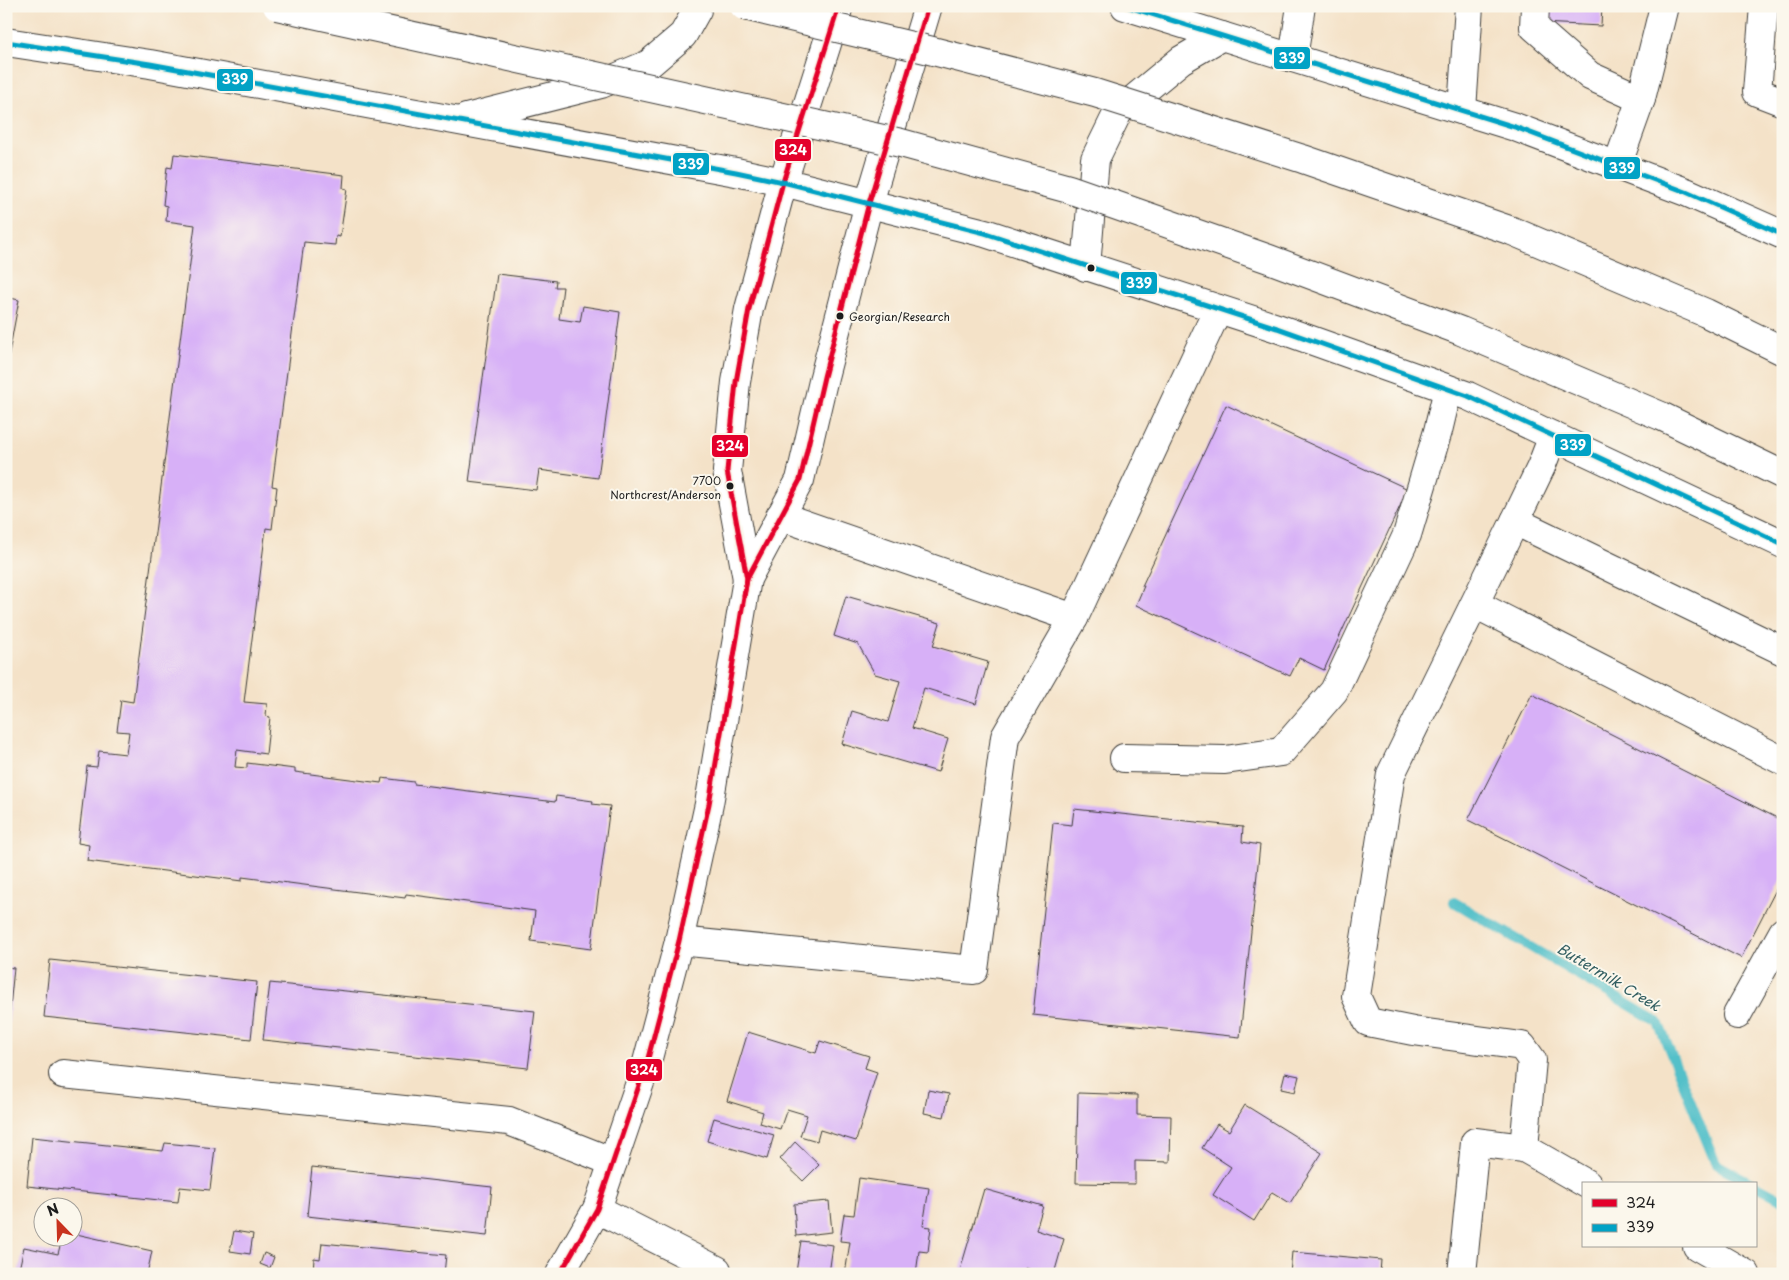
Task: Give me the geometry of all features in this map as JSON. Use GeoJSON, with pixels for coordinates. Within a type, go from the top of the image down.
{"type":"FeatureCollection","features":[{"type":"Feature","properties":{"kind":"main road"},"geometry":{"type":"LineString","coordinates":[[277,6],[901,143],[1070,189],[1269,259],[1461,331],[1661,416],[1783,475]]}},
{"type":"Feature","properties":{"kind":"main road"},"geometry":{"type":"LineString","coordinates":[[457,120],[602,84],[649,64],[683,35],[697,10],[697,6]]}},
{"type":"Feature","properties":{"kind":"main road"},"geometry":{"type":"LineString","coordinates":[[744,6],[929,50],[1095,93],[1303,159],[1512,231],[1706,313],[1783,351]]}},
{"type":"Feature","properties":{"kind":"main road"},"geometry":{"type":"LineString","coordinates":[[747,579],[726,471],[736,382],[749,309],[783,182],[839,6]]}},
{"type":"Feature","properties":{"kind":"main road"},"geometry":{"type":"LineString","coordinates":[[560,1274],[597,1209],[647,1062],[679,941],[709,804],[747,579],[800,480],[868,204],[928,6]]}},
{"type":"Feature","properties":{"kind":"main road"},"geometry":{"type":"LineString","coordinates":[[1125,6],[1515,127],[1686,192],[1783,235]]}},
{"type":"Feature","properties":{"kind":"main road"},"geometry":{"type":"LineString","coordinates":[[1293,58],[1301,6]]}},
{"type":"Feature","properties":{"kind":"main road"},"geometry":{"type":"LineString","coordinates":[[1462,110],[1470,6]]}},
{"type":"Feature","properties":{"kind":"main road"},"geometry":{"type":"LineString","coordinates":[[1617,166],[1641,99],[1664,6]]}},
{"type":"Feature","properties":{"kind":"main road"},"geometry":{"type":"LineString","coordinates":[[1764,6],[1757,92],[1783,102]]}},
{"type":"Feature","properties":{"kind":"main road"},"geometry":{"type":"LineString","coordinates":[[1535,16],[1590,76],[1641,99]]}},
{"type":"Feature","properties":{"kind":"main road"},"geometry":{"type":"LineString","coordinates":[[1086,266],[1095,159],[1118,112],[1181,60],[1222,36]]}},
{"type":"Feature","properties":{"kind":"main road"},"geometry":{"type":"LineString","coordinates":[[6,42],[150,64],[783,182],[985,234],[1277,328],[1468,396],[1782,543]]}},
{"type":"Feature","properties":{"kind":"main road"},"geometry":{"type":"LineString","coordinates":[[679,941],[974,970],[1004,736],[1074,618],[1218,309]]}},
{"type":"Feature","properties":{"kind":"main road"},"geometry":{"type":"LineString","coordinates":[[1124,758],[1225,760],[1281,752],[1334,691],[1407,535],[1438,431],[1448,389]]}},
{"type":"Feature","properties":{"kind":"main road"},"geometry":{"type":"LineString","coordinates":[[1524,1148],[1532,1060],[1522,1046],[1412,1031],[1368,1022],[1356,996],[1391,774],[1541,467],[1553,436]]}},
{"type":"Feature","properties":{"kind":"main road"},"geometry":{"type":"LineString","coordinates":[[780,516],[1074,618]]}},
{"type":"Feature","properties":{"kind":"main road"},"geometry":{"type":"LineString","coordinates":[[1515,521],[1783,651]]}},
{"type":"Feature","properties":{"kind":"main road"},"geometry":{"type":"LineString","coordinates":[[1475,604],[1783,761]]}},
{"type":"Feature","properties":{"kind":"main road"},"geometry":{"type":"LineString","coordinates":[[1737,1015],[1783,932]]}},
{"type":"Feature","properties":{"kind":"main road"},"geometry":{"type":"LineString","coordinates":[[63,1074],[509,1121],[613,1162]]}},
{"type":"Feature","properties":{"kind":"main road"},"geometry":{"type":"LineString","coordinates":[[1462,1274],[1475,1142],[1524,1148],[1584,1182]]}},
{"type":"Feature","properties":{"kind":"main road"},"geometry":{"type":"LineString","coordinates":[[597,1209],[717,1270]]}},
{"type":"Feature","properties":{"kind":"main road"},"geometry":{"type":"LineString","coordinates":[[1700,1248],[1746,1274]]}},
{"type":"Feature","properties":{"kind":"building"},"geometry":{"type":"Polygon","coordinates":[[[1542,6],[1602,6],[1601,26],[1541,23],[1542,6]]]}},
{"type":"Feature","properties":{"kind":"building"},"geometry":{"type":"Polygon","coordinates":[[[174,154],[344,175],[343,188],[347,189],[340,237],[336,236],[335,245],[304,242],[272,486],[277,487],[272,529],[266,528],[244,702],[267,704],[266,716],[270,717],[266,754],[237,750],[235,767],[247,768],[247,763],[295,769],[295,772],[381,783],[382,778],[414,782],[414,784],[555,802],[556,796],[593,801],[592,804],[610,806],[591,949],[531,941],[535,911],[406,894],[405,898],[242,877],[242,881],[87,861],[89,845],[78,843],[87,766],[97,767],[99,751],[126,754],[129,732],[117,731],[121,700],[133,702],[195,225],[166,221],[167,206],[163,205],[167,167],[172,168],[174,154]]]}},
{"type":"Feature","properties":{"kind":"building"},"geometry":{"type":"Polygon","coordinates":[[[497,274],[556,281],[555,287],[563,287],[559,319],[580,322],[583,306],[620,312],[598,478],[539,470],[536,490],[469,482],[497,274]]]}},
{"type":"Feature","properties":{"kind":"building"},"geometry":{"type":"Polygon","coordinates":[[[6,297],[19,300],[7,364],[6,364],[6,297]]]}},
{"type":"Feature","properties":{"kind":"building"},"geometry":{"type":"Polygon","coordinates":[[[1226,405],[1408,489],[1324,670],[1299,658],[1290,676],[1136,605],[1144,586],[1142,586],[1226,405]]]}},
{"type":"Feature","properties":{"kind":"building"},"geometry":{"type":"Polygon","coordinates":[[[846,596],[940,623],[933,646],[988,662],[976,704],[924,688],[912,728],[948,739],[938,772],[842,744],[852,711],[888,722],[900,681],[875,674],[858,644],[834,636],[846,596]]]}},
{"type":"Feature","properties":{"kind":"building"},"geometry":{"type":"Polygon","coordinates":[[[1532,694],[1783,821],[1783,876],[1741,958],[1468,820],[1532,694]]]}},
{"type":"Feature","properties":{"kind":"building"},"geometry":{"type":"Polygon","coordinates":[[[1074,809],[1243,827],[1242,842],[1260,845],[1240,1037],[1033,1015],[1053,823],[1072,825],[1074,809]]]}},
{"type":"Feature","properties":{"kind":"building"},"geometry":{"type":"Polygon","coordinates":[[[50,960],[257,982],[251,1039],[44,1017],[50,960]]]}},
{"type":"Feature","properties":{"kind":"building"},"geometry":{"type":"Polygon","coordinates":[[[6,967],[14,968],[8,1027],[6,1027],[6,967]]]}},
{"type":"Feature","properties":{"kind":"building"},"geometry":{"type":"Polygon","coordinates":[[[270,983],[535,1011],[528,1068],[263,1040],[270,983]]]}},
{"type":"Feature","properties":{"kind":"building"},"geometry":{"type":"Polygon","coordinates":[[[748,1032],[816,1053],[820,1041],[869,1056],[865,1068],[877,1072],[856,1141],[820,1130],[817,1141],[800,1136],[807,1115],[787,1109],[780,1129],[760,1123],[763,1112],[727,1101],[748,1032]]]}},
{"type":"Feature","properties":{"kind":"building"},"geometry":{"type":"Polygon","coordinates":[[[1285,1073],[1299,1076],[1295,1092],[1281,1089],[1285,1073]]]}},
{"type":"Feature","properties":{"kind":"building"},"geometry":{"type":"Polygon","coordinates":[[[928,1090],[949,1094],[944,1117],[924,1113],[928,1090]]]}},
{"type":"Feature","properties":{"kind":"building"},"geometry":{"type":"Polygon","coordinates":[[[1078,1093],[1137,1095],[1137,1115],[1171,1116],[1170,1162],[1135,1161],[1135,1184],[1076,1183],[1078,1093]]]}},
{"type":"Feature","properties":{"kind":"building"},"geometry":{"type":"Polygon","coordinates":[[[1245,1105],[1322,1153],[1290,1203],[1272,1192],[1254,1221],[1213,1195],[1231,1167],[1202,1148],[1217,1124],[1229,1131],[1245,1105]]]}},
{"type":"Feature","properties":{"kind":"building"},"geometry":{"type":"Polygon","coordinates":[[[714,1118],[774,1135],[767,1159],[707,1141],[714,1118]]]}},
{"type":"Feature","properties":{"kind":"building"},"geometry":{"type":"Polygon","coordinates":[[[32,1137],[163,1151],[165,1143],[215,1148],[210,1190],[180,1187],[178,1202],[27,1186],[32,1137]]]}},
{"type":"Feature","properties":{"kind":"building"},"geometry":{"type":"Polygon","coordinates":[[[795,1142],[819,1165],[803,1181],[780,1159],[795,1142]]]}},
{"type":"Feature","properties":{"kind":"building"},"geometry":{"type":"Polygon","coordinates":[[[312,1167],[492,1187],[487,1236],[307,1216],[312,1167]]]}},
{"type":"Feature","properties":{"kind":"building"},"geometry":{"type":"Polygon","coordinates":[[[859,1178],[929,1188],[923,1226],[931,1227],[928,1252],[919,1251],[916,1274],[845,1274],[850,1242],[840,1241],[844,1214],[854,1215],[859,1178]]]}},
{"type":"Feature","properties":{"kind":"building"},"geometry":{"type":"Polygon","coordinates":[[[984,1189],[1043,1206],[1036,1230],[1064,1239],[1054,1274],[1045,1274],[1025,1268],[1024,1274],[959,1274],[984,1189]]]}},
{"type":"Feature","properties":{"kind":"building"},"geometry":{"type":"Polygon","coordinates":[[[829,1201],[832,1232],[796,1236],[794,1204],[829,1201]]]}},
{"type":"Feature","properties":{"kind":"building"},"geometry":{"type":"Polygon","coordinates":[[[234,1231],[253,1234],[250,1254],[230,1251],[234,1231]]]}},
{"type":"Feature","properties":{"kind":"building"},"geometry":{"type":"Polygon","coordinates":[[[82,1235],[152,1251],[147,1274],[18,1274],[24,1247],[58,1254],[60,1248],[82,1248],[82,1235]]]}},
{"type":"Feature","properties":{"kind":"building"},"geometry":{"type":"Polygon","coordinates":[[[801,1241],[833,1245],[829,1274],[796,1272],[801,1241]]]}},
{"type":"Feature","properties":{"kind":"building"},"geometry":{"type":"Polygon","coordinates":[[[322,1243],[446,1255],[444,1274],[313,1274],[314,1258],[320,1259],[322,1243]]]}},
{"type":"Feature","properties":{"kind":"building"},"geometry":{"type":"Polygon","coordinates":[[[1292,1252],[1381,1260],[1380,1274],[1290,1274],[1292,1252]]]}},
{"type":"Feature","properties":{"kind":"building"},"geometry":{"type":"Polygon","coordinates":[[[264,1253],[274,1257],[270,1268],[260,1264],[264,1253]]]}},
{"type":"Feature","properties":{"kind":"waterway","name":"Buttermilk Creek"},"geometry":{"type":"LineString","coordinates":[[1454,902],[1658,1022],[1716,1164],[1749,1182]]}},
{"type":"Feature","properties":{"kind":"waterway","name":"Buttermilk Creek"},"geometry":{"type":"LineString","coordinates":[[1756,1186],[1783,1200]]}},
{"type":"Feature","properties":{"kind":"transit line","name":"324"},"geometry":{"type":"LineString","coordinates":[[744,595],[747,579],[727,471],[736,382],[749,309],[783,182],[839,6]]}},
{"type":"Feature","properties":{"kind":"transit line","name":"324"},"geometry":{"type":"LineString","coordinates":[[560,1274],[597,1209],[647,1062],[679,941],[709,804],[747,579],[800,480],[824,377],[869,203],[928,6]]}},
{"type":"Feature","properties":{"kind":"transit line","name":"339"},"geometry":{"type":"LineString","coordinates":[[1126,6],[1515,127],[1686,192],[1783,235]]}},
{"type":"Feature","properties":{"kind":"transit line","name":"339"},"geometry":{"type":"LineString","coordinates":[[6,42],[150,64],[736,172],[985,233],[1277,328],[1468,396],[1783,544]]}},
{"type":"Feature","properties":{"kind":"place","name":"Georgian/Research"},"geometry":{"type":"Point","coordinates":[840,316]}},
{"type":"Feature","properties":{"kind":"place","name":"7700 Northcrest/Anderson"},"geometry":{"type":"Point","coordinates":[730,486]}}]}
